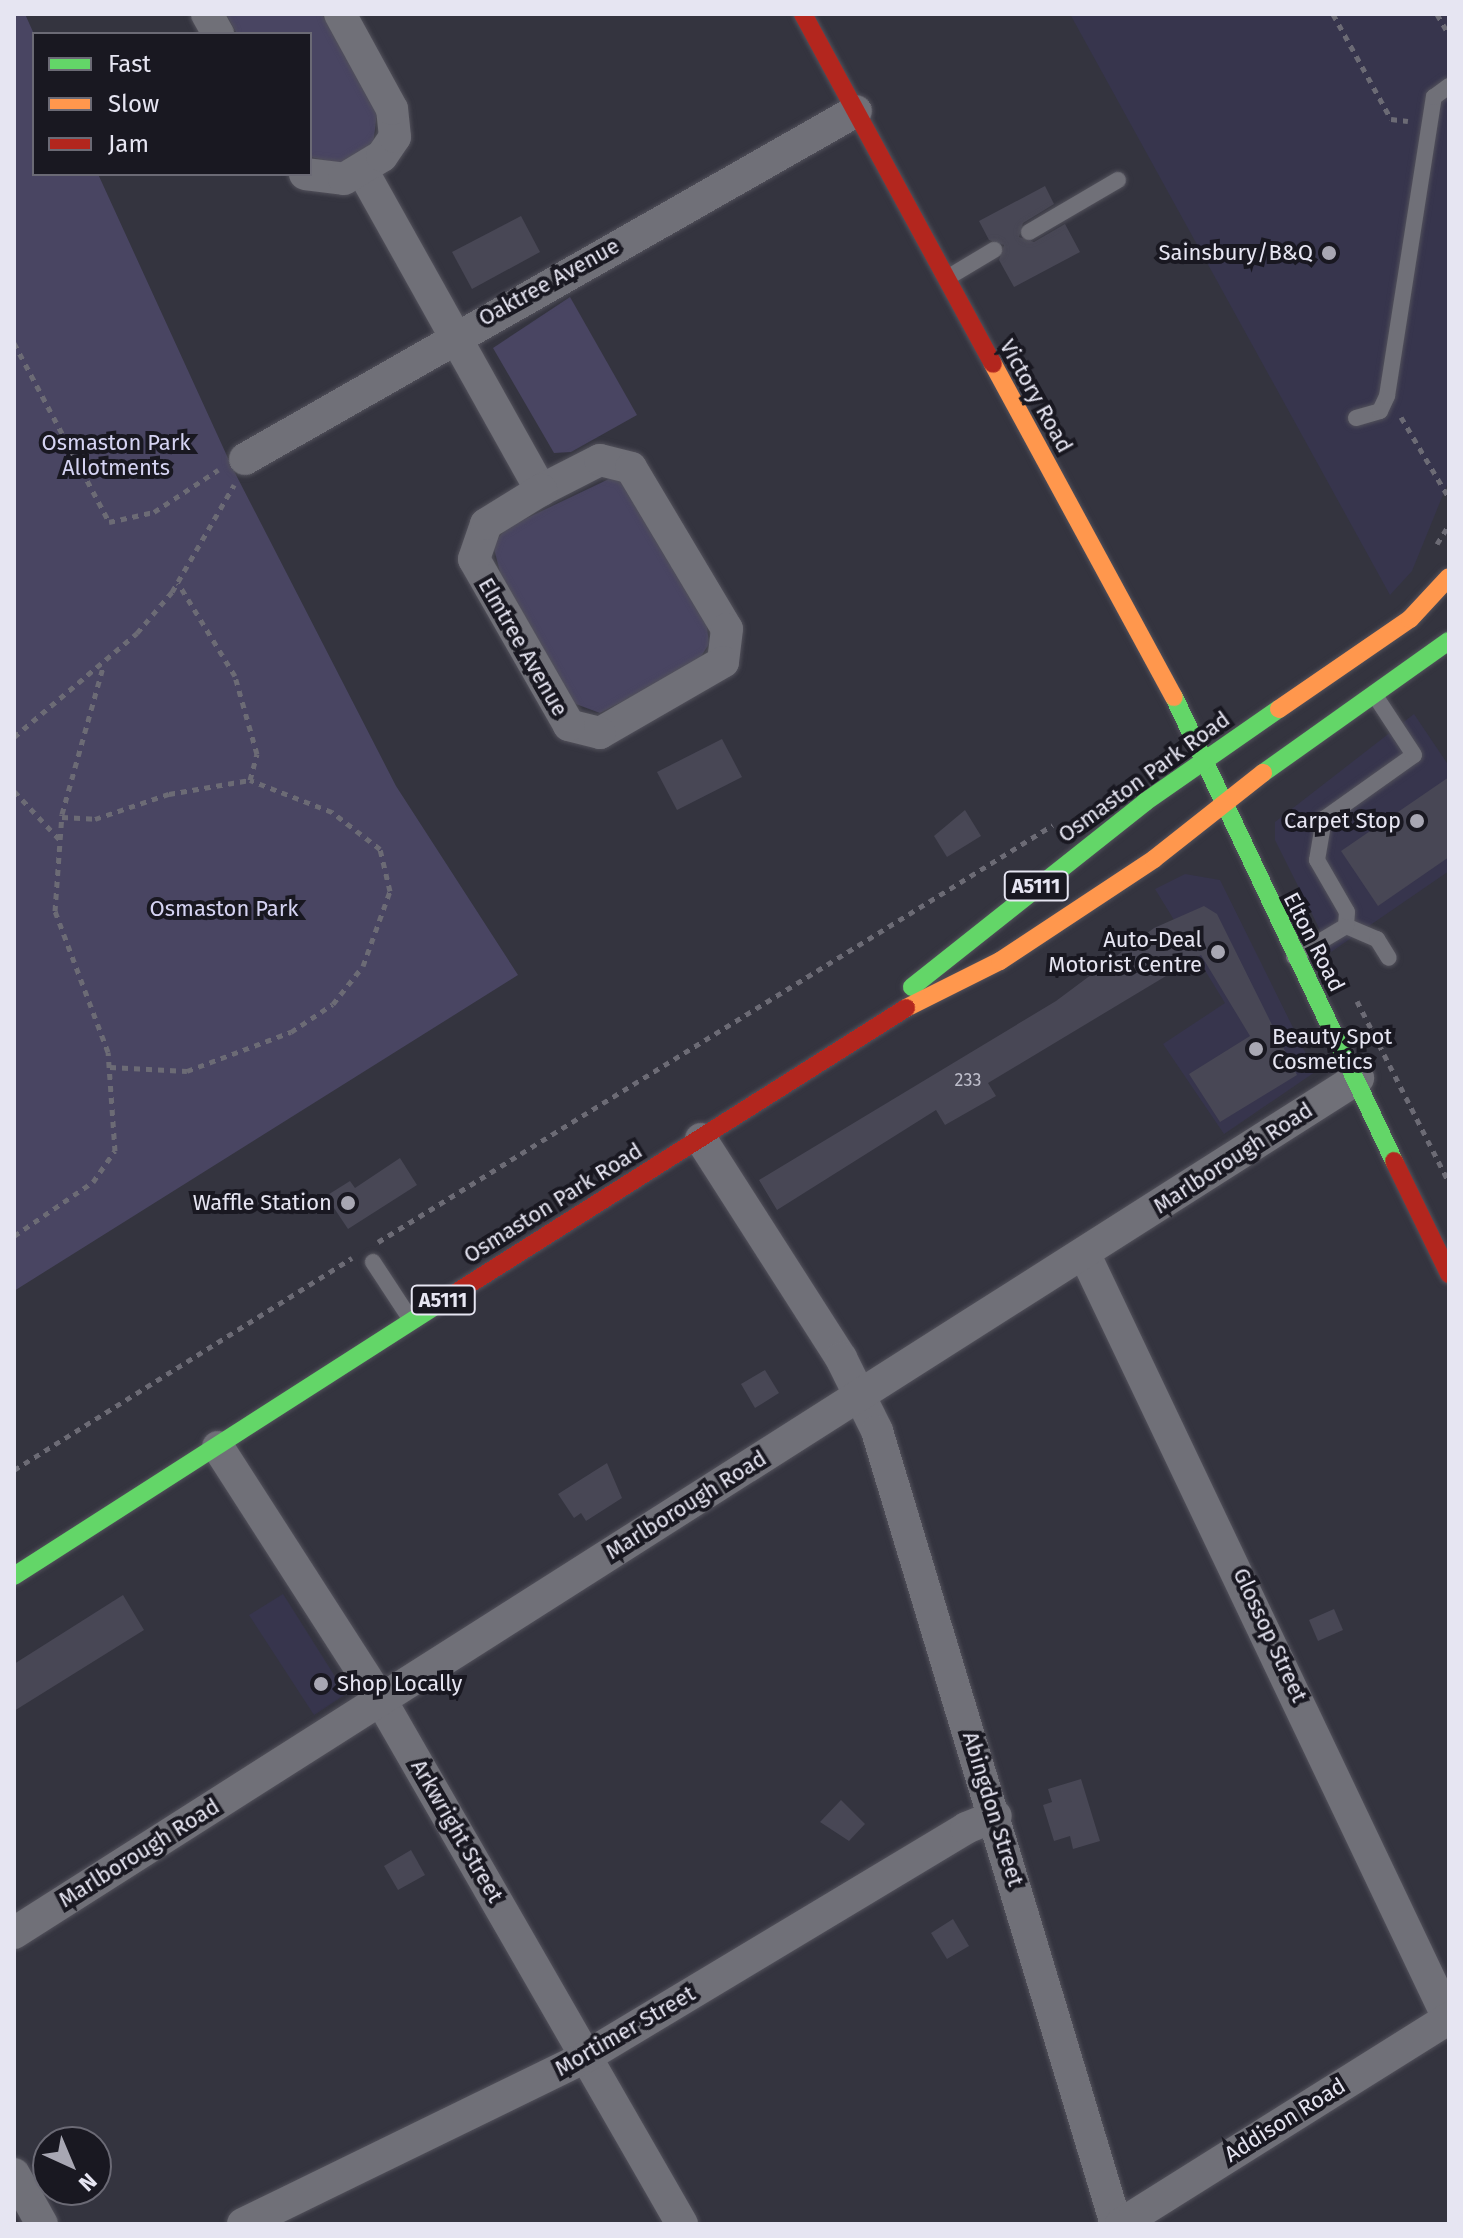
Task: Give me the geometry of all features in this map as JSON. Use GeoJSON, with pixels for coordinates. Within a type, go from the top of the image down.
{"type":"FeatureCollection","features":[{"type":"Feature","properties":{"kind":"main road","name":"Victory Road"},"geometry":{"type":"LineString","coordinates":[[803,14],[944,280],[1207,758],[1219,804]]}},
{"type":"Feature","properties":{"kind":"main road","name":"Osmaston Park Road"},"geometry":{"type":"LineString","coordinates":[[873,1025],[934,965],[1207,758],[1410,619],[1449,577]]}},
{"type":"Feature","properties":{"kind":"main road","name":"Osmaston Park Road"},"geometry":{"type":"LineString","coordinates":[[14,1576],[411,1320],[701,1139],[873,1025],[1000,961],[1154,859],[1219,804],[1449,641]]}},
{"type":"Feature","properties":{"kind":"main road","name":"Elton Road"},"geometry":{"type":"LineString","coordinates":[[1219,804],[1358,1078],[1449,1274]]}},
{"type":"Feature","properties":{"kind":"street"},"geometry":{"type":"LineString","coordinates":[[207,14],[217,32]]}},
{"type":"Feature","properties":{"kind":"street"},"geometry":{"type":"LineString","coordinates":[[312,176],[332,182],[362,170],[390,147],[396,119],[340,14]]}},
{"type":"Feature","properties":{"kind":"street","name":"Oaktree Avenue"},"geometry":{"type":"LineString","coordinates":[[245,459],[454,335],[856,111]]}},
{"type":"Feature","properties":{"kind":"street"},"geometry":{"type":"LineString","coordinates":[[362,170],[541,490]]}},
{"type":"Feature","properties":{"kind":"street","name":"Elmtree Avenue"},"geometry":{"type":"LineString","coordinates":[[600,460],[631,468],[727,629],[723,662],[600,733],[569,725],[474,559],[486,524],[541,490],[600,460]]}},
{"type":"Feature","properties":{"kind":"street","name":"Marlborough Road"},"geometry":{"type":"LineString","coordinates":[[14,1933],[862,1397],[1358,1078]]}},
{"type":"Feature","properties":{"kind":"street","name":"Abingdon Street"},"geometry":{"type":"LineString","coordinates":[[701,1139],[862,1397],[996,1816],[1119,2224]]}},
{"type":"Feature","properties":{"kind":"street","name":"Glossop Street"},"geometry":{"type":"LineString","coordinates":[[1084,1253],[1449,2019]]}},
{"type":"Feature","properties":{"kind":"street","name":"Arkwright Street"},"geometry":{"type":"LineString","coordinates":[[218,1447],[382,1702],[682,2224]]}},
{"type":"Feature","properties":{"kind":"street","name":"Mortimer Street"},"geometry":{"type":"LineString","coordinates":[[243,2224],[587,2056],[996,1816]]}},
{"type":"Feature","properties":{"kind":"street","name":"Addison Road"},"geometry":{"type":"LineString","coordinates":[[1119,2224],[1449,2019]]}},
{"type":"Feature","properties":{"kind":"street"},"geometry":{"type":"LineString","coordinates":[[14,2174],[42,2224]]}},
{"type":"Feature","properties":{"kind":"lane"},"geometry":{"type":"LineString","coordinates":[[1356,418],[1380,411],[1387,396],[1434,97],[1449,86]]}},
{"type":"Feature","properties":{"kind":"lane"},"geometry":{"type":"LineString","coordinates":[[1029,232],[1118,180]]}},
{"type":"Feature","properties":{"kind":"lane"},"geometry":{"type":"LineString","coordinates":[[944,280],[994,250]]}},
{"type":"Feature","properties":{"kind":"lane"},"geometry":{"type":"LineString","coordinates":[[1346,926],[1347,912],[1317,860],[1324,819],[1414,755],[1375,696]]}},
{"type":"Feature","properties":{"kind":"lane"},"geometry":{"type":"LineString","coordinates":[[1294,957],[1346,926]]}},
{"type":"Feature","properties":{"kind":"lane"},"geometry":{"type":"LineString","coordinates":[[1346,926],[1377,939],[1389,958]]}},
{"type":"Feature","properties":{"kind":"lane"},"geometry":{"type":"LineString","coordinates":[[373,1262],[411,1320]]}},
{"type":"Feature","properties":{"kind":"path"},"geometry":{"type":"LineString","coordinates":[[1333,14],[1391,119],[1430,123]]}},
{"type":"Feature","properties":{"kind":"path"},"geometry":{"type":"LineString","coordinates":[[1437,14],[1449,35]]}},
{"type":"Feature","properties":{"kind":"path"},"geometry":{"type":"LineString","coordinates":[[14,343],[109,522],[154,512],[245,459]]}},
{"type":"Feature","properties":{"kind":"path"},"geometry":{"type":"LineString","coordinates":[[1418,445],[1449,498]]}},
{"type":"Feature","properties":{"kind":"path"},"geometry":{"type":"LineString","coordinates":[[14,737],[103,666],[178,582],[245,459]]}},
{"type":"Feature","properties":{"kind":"path"},"geometry":{"type":"LineString","coordinates":[[178,582],[235,676],[257,754],[250,780]]}},
{"type":"Feature","properties":{"kind":"path"},"geometry":{"type":"LineString","coordinates":[[14,1236],[109,1167],[117,1131],[110,1067],[58,924],[61,817],[103,666]]}},
{"type":"Feature","properties":{"kind":"path"},"geometry":{"type":"LineString","coordinates":[[61,817],[95,819],[169,794],[250,780],[332,812],[380,849],[390,891],[363,966],[333,1004],[291,1032],[187,1071],[110,1067]]}},
{"type":"Feature","properties":{"kind":"path"},"geometry":{"type":"LineString","coordinates":[[14,791],[60,840]]}},
{"type":"Feature","properties":{"kind":"path"},"geometry":{"type":"LineString","coordinates":[[14,1470],[1065,818]]}},
{"type":"Feature","properties":{"kind":"shaded area","name":"Sainsbury/B&Q"},"geometry":{"type":"Polygon","coordinates":[[[1070,14],[1449,14],[1449,480],[1412,571],[1390,595],[1070,14]]]}},
{"type":"Feature","properties":{"kind":"shaded area"},"geometry":{"type":"Polygon","coordinates":[[[1414,714],[1449,766],[1449,871],[1331,952],[1275,840],[1275,822],[1414,714]]]}},
{"type":"Feature","properties":{"kind":"shaded area"},"geometry":{"type":"Polygon","coordinates":[[[1185,874],[1220,880],[1315,1072],[1224,1134],[1163,1044],[1225,1003],[1155,889],[1185,874]]]}},
{"type":"Feature","properties":{"kind":"shaded area"},"geometry":{"type":"Polygon","coordinates":[[[283,1594],[346,1694],[314,1715],[249,1615],[283,1594]]]}},
{"type":"Feature","properties":{"kind":"green space","name":"Osmaston Park"},"geometry":{"type":"Polygon","coordinates":[[[14,14],[25,14],[33,32],[32,176],[99,176],[233,469],[396,786],[518,975],[14,1291],[14,14]]]}},
{"type":"Feature","properties":{"kind":"green space"},"geometry":{"type":"Polygon","coordinates":[[[226,14],[322,14],[377,113],[373,145],[344,164],[312,157],[312,32],[236,32],[226,14]]]}},
{"type":"Feature","properties":{"kind":"green space"},"geometry":{"type":"Polygon","coordinates":[[[570,297],[637,415],[571,452],[554,453],[493,348],[570,297]]]}},
{"type":"Feature","properties":{"kind":"green space"},"geometry":{"type":"Polygon","coordinates":[[[611,478],[621,480],[707,626],[709,644],[697,663],[600,713],[573,703],[501,576],[493,545],[506,528],[611,478]]]}},
{"type":"Feature","properties":{"kind":"building"},"geometry":{"type":"Polygon","coordinates":[[[1045,186],[1054,204],[1023,223],[1019,237],[1034,242],[1065,224],[1080,252],[1014,287],[999,260],[1004,245],[989,240],[979,221],[1045,186]]]}},
{"type":"Feature","properties":{"kind":"building"},"geometry":{"type":"Polygon","coordinates":[[[521,216],[540,252],[472,289],[452,252],[521,216]]]}},
{"type":"Feature","properties":{"kind":"building"},"geometry":{"type":"Polygon","coordinates":[[[722,739],[742,777],[677,810],[657,772],[722,739]]]}},
{"type":"Feature","properties":{"kind":"building","name":"Carpet Stop"},"geometry":{"type":"Polygon","coordinates":[[[1449,777],[1449,857],[1378,906],[1341,851],[1449,777]]]}},
{"type":"Feature","properties":{"kind":"building"},"geometry":{"type":"Polygon","coordinates":[[[965,810],[981,836],[947,857],[934,836],[965,810]]]}},
{"type":"Feature","properties":{"kind":"building"},"geometry":{"type":"Polygon","coordinates":[[[1204,906],[1217,914],[1297,1075],[1220,1122],[1189,1074],[1250,1036],[1201,955],[988,1083],[996,1096],[945,1125],[936,1110],[777,1210],[759,1180],[1056,1001],[1154,928],[1204,906]]]}},
{"type":"Feature","properties":{"kind":"building"},"geometry":{"type":"Polygon","coordinates":[[[400,1158],[417,1185],[348,1229],[326,1196],[350,1181],[355,1188],[400,1158]]]}},
{"type":"Feature","properties":{"kind":"building"},"geometry":{"type":"Polygon","coordinates":[[[765,1370],[779,1393],[755,1408],[741,1384],[765,1370]]]}},
{"type":"Feature","properties":{"kind":"building"},"geometry":{"type":"Polygon","coordinates":[[[607,1463],[622,1498],[586,1521],[581,1513],[574,1518],[558,1494],[607,1463]]]}},
{"type":"Feature","properties":{"kind":"building"},"geometry":{"type":"Polygon","coordinates":[[[123,1595],[144,1630],[14,1711],[14,1664],[123,1595]]]}},
{"type":"Feature","properties":{"kind":"building"},"geometry":{"type":"Polygon","coordinates":[[[1334,1609],[1343,1630],[1318,1641],[1309,1620],[1334,1609]]]}},
{"type":"Feature","properties":{"kind":"building"},"geometry":{"type":"Polygon","coordinates":[[[1081,1779],[1100,1841],[1073,1849],[1070,1836],[1054,1841],[1043,1805],[1052,1802],[1048,1789],[1081,1779]]]}},
{"type":"Feature","properties":{"kind":"building"},"geometry":{"type":"Polygon","coordinates":[[[841,1800],[865,1824],[849,1841],[820,1822],[841,1800]]]}},
{"type":"Feature","properties":{"kind":"building"},"geometry":{"type":"Polygon","coordinates":[[[411,1850],[425,1875],[398,1890],[384,1866],[411,1850]]]}},
{"type":"Feature","properties":{"kind":"building"},"geometry":{"type":"Polygon","coordinates":[[[953,1919],[969,1946],[947,1959],[931,1933],[953,1919]]]}},
{"type":"Feature","properties":{"kind":"traffic: fast"},"geometry":{"type":"LineString","coordinates":[[1263,773],[1449,641]]}},
{"type":"Feature","properties":{"kind":"traffic: fast"},"geometry":{"type":"LineString","coordinates":[[1174,697],[1394,1161]]}},
{"type":"Feature","properties":{"kind":"traffic: fast"},"geometry":{"type":"LineString","coordinates":[[912,987],[1145,802],[1279,709]]}},
{"type":"Feature","properties":{"kind":"traffic: fast"},"geometry":{"type":"LineString","coordinates":[[14,1576],[454,1294]]}},
{"type":"Feature","properties":{"kind":"traffic: slow"},"geometry":{"type":"LineString","coordinates":[[993,364],[1174,697]]}},
{"type":"Feature","properties":{"kind":"traffic: slow"},"geometry":{"type":"LineString","coordinates":[[1279,709],[1410,619],[1449,577]]}},
{"type":"Feature","properties":{"kind":"traffic: slow"},"geometry":{"type":"LineString","coordinates":[[906,1008],[1000,961],[1154,859],[1263,773]]}},
{"type":"Feature","properties":{"kind":"traffic: jam"},"geometry":{"type":"LineString","coordinates":[[803,14],[993,364]]}},
{"type":"Feature","properties":{"kind":"traffic: jam"},"geometry":{"type":"LineString","coordinates":[[454,1294],[906,1008]]}},
{"type":"Feature","properties":{"kind":"traffic: jam"},"geometry":{"type":"LineString","coordinates":[[1394,1161],[1449,1274]]}},
{"type":"Feature","properties":{"kind":"place","name":"Sainsbury/B&Q"},"geometry":{"type":"Point","coordinates":[1329,253]}},
{"type":"Feature","properties":{"kind":"place","name":"Carpet Stop"},"geometry":{"type":"Point","coordinates":[1417,821]}},
{"type":"Feature","properties":{"kind":"place","name":"Auto-Deal Motorist Centre"},"geometry":{"type":"Point","coordinates":[1218,952]}},
{"type":"Feature","properties":{"kind":"place","name":"Beauty Spot Cosmetics"},"geometry":{"type":"Point","coordinates":[1256,1049]}},
{"type":"Feature","properties":{"kind":"place","name":"Waffle Station"},"geometry":{"type":"Point","coordinates":[348,1203]}},
{"type":"Feature","properties":{"kind":"place","name":"Shop Locally"},"geometry":{"type":"Point","coordinates":[321,1684]}},
{"type":"Feature","properties":{"kind":"park label","name":"Osmaston Park Allotments"},"geometry":{"type":"Point","coordinates":[116,454]}}]}
